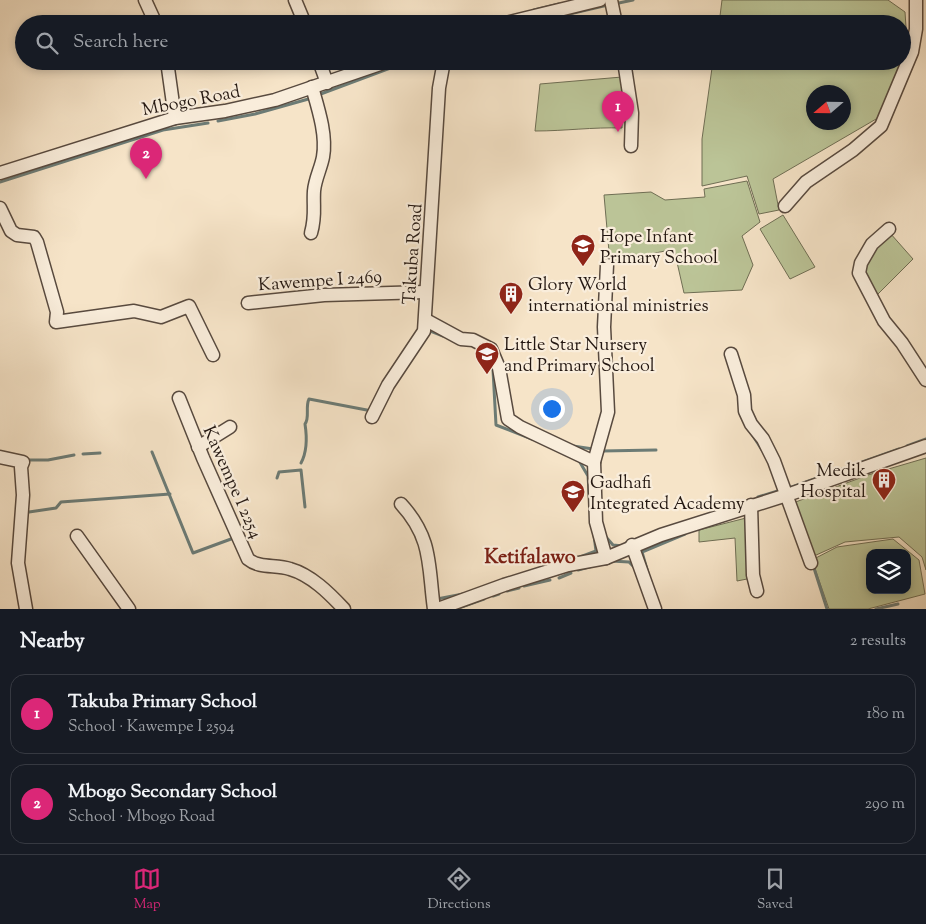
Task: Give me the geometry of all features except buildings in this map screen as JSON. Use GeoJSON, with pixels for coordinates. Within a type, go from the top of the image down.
{"type":"FeatureCollection","features":[{"type":"Feature","properties":{"kind":"street"},"geometry":{"type":"LineString","coordinates":[[145,0],[152,15]]}},
{"type":"Feature","properties":{"kind":"street"},"geometry":{"type":"LineString","coordinates":[[295,0],[301,15]]}},
{"type":"Feature","properties":{"kind":"street"},"geometry":{"type":"LineString","coordinates":[[539,15],[600,0]]}},
{"type":"Feature","properties":{"kind":"street"},"geometry":{"type":"LineString","coordinates":[[610,0],[614,15]]}},
{"type":"Feature","properties":{"kind":"street"},"geometry":{"type":"LineString","coordinates":[[911,54],[916,29],[916,0]]}},
{"type":"Feature","properties":{"kind":"street"},"geometry":{"type":"LineString","coordinates":[[168,70],[175,118]]}},
{"type":"Feature","properties":{"kind":"street"},"geometry":{"type":"LineString","coordinates":[[322,70],[327,83]]}},
{"type":"Feature","properties":{"kind":"street","name":"Mbogo Road"},"geometry":{"type":"LineString","coordinates":[[0,173],[175,118],[246,107],[327,83],[363,70]]}},
{"type":"Feature","properties":{"kind":"street","name":"Takuba Road"},"geometry":{"type":"LineString","coordinates":[[442,70],[439,88],[425,292],[426,320],[448,333],[473,340],[491,349],[500,368],[508,419],[520,428],[594,462]]}},
{"type":"Feature","properties":{"kind":"street"},"geometry":{"type":"LineString","coordinates":[[625,70],[632,113],[632,146]]}},
{"type":"Feature","properties":{"kind":"street"},"geometry":{"type":"LineString","coordinates":[[785,206],[806,182],[853,150],[881,126],[904,70]]}},
{"type":"Feature","properties":{"kind":"street"},"geometry":{"type":"LineString","coordinates":[[311,233],[316,216],[314,192],[318,170],[323,157],[324,142],[312,87]]}},
{"type":"Feature","properties":{"kind":"street"},"geometry":{"type":"LineString","coordinates":[[0,208],[11,231],[17,235],[34,237],[37,242],[57,312],[56,322],[134,311],[161,317],[189,306],[212,356]]}},
{"type":"Feature","properties":{"kind":"street"},"geometry":{"type":"LineString","coordinates":[[889,229],[872,244],[861,263],[859,273],[884,322],[902,342],[926,380]]}},
{"type":"Feature","properties":{"kind":"street"},"geometry":{"type":"LineString","coordinates":[[606,558],[596,522],[594,462],[608,412],[604,327],[607,265]]}},
{"type":"Feature","properties":{"kind":"street","name":"Kawempe I 2469"},"geometry":{"type":"LineString","coordinates":[[248,303],[324,295],[425,292]]}},
{"type":"Feature","properties":{"kind":"street"},"geometry":{"type":"LineString","coordinates":[[372,417],[388,385],[424,332],[426,320]]}},
{"type":"Feature","properties":{"kind":"street"},"geometry":{"type":"LineString","coordinates":[[731,354],[744,395],[745,411],[751,424],[764,439],[811,563]]}},
{"type":"Feature","properties":{"kind":"street","name":"Kawempe I 2254"},"geometry":{"type":"LineString","coordinates":[[179,398],[198,447],[248,559],[259,565],[284,567],[299,572],[326,591],[344,609]]}},
{"type":"Feature","properties":{"kind":"street"},"geometry":{"type":"LineString","coordinates":[[198,447],[230,427]]}},
{"type":"Feature","properties":{"kind":"street"},"geometry":{"type":"LineString","coordinates":[[438,609],[504,585],[568,565],[606,558],[632,546],[926,446]]}},
{"type":"Feature","properties":{"kind":"street"},"geometry":{"type":"LineString","coordinates":[[0,457],[23,462],[21,467],[23,495],[18,563],[26,609]]}},
{"type":"Feature","properties":{"kind":"street"},"geometry":{"type":"LineString","coordinates":[[401,504],[410,514],[428,548],[434,609]]}},
{"type":"Feature","properties":{"kind":"street"},"geometry":{"type":"LineString","coordinates":[[751,505],[753,576],[757,591]]}},
{"type":"Feature","properties":{"kind":"street"},"geometry":{"type":"LineString","coordinates":[[77,536],[112,582],[129,609]]}},
{"type":"Feature","properties":{"kind":"street"},"geometry":{"type":"LineString","coordinates":[[632,546],[655,609]]}},
{"type":"Feature","properties":{"kind":"green space"},"geometry":{"type":"Polygon","coordinates":[[[722,0],[888,0],[905,12],[905,15],[720,15],[722,0]]]}},
{"type":"Feature","properties":{"kind":"green space"},"geometry":{"type":"Polygon","coordinates":[[[712,70],[898,70],[883,115],[773,179],[779,210],[759,214],[747,176],[702,186],[702,139],[712,70]]]}},
{"type":"Feature","properties":{"kind":"green space"},"geometry":{"type":"Polygon","coordinates":[[[622,77],[622,128],[535,131],[540,84],[622,77]]]}},
{"type":"Feature","properties":{"kind":"green space"},"geometry":{"type":"Polygon","coordinates":[[[747,181],[760,222],[742,236],[753,265],[742,290],[684,293],[674,249],[610,263],[604,195],[651,192],[665,200],[705,197],[704,189],[747,181]]]}},
{"type":"Feature","properties":{"kind":"green space"},"geometry":{"type":"Polygon","coordinates":[[[783,215],[815,267],[790,279],[760,229],[783,215]]]}},
{"type":"Feature","properties":{"kind":"green space"},"geometry":{"type":"Polygon","coordinates":[[[890,233],[913,259],[877,295],[862,267],[872,247],[890,233]]]}},
{"type":"Feature","properties":{"kind":"green space"},"geometry":{"type":"Polygon","coordinates":[[[926,458],[926,570],[922,557],[899,537],[845,542],[814,556],[793,503],[868,475],[926,458]]]}},
{"type":"Feature","properties":{"kind":"green space"},"geometry":{"type":"Polygon","coordinates":[[[746,518],[752,578],[737,581],[735,538],[699,542],[699,530],[746,518]]]}},
{"type":"Feature","properties":{"kind":"green space"},"geometry":{"type":"Polygon","coordinates":[[[893,539],[905,549],[866,549],[866,594],[911,594],[911,554],[919,560],[925,594],[868,609],[829,609],[812,560],[837,547],[893,539]]]}},
{"type":"Feature","properties":{"kind":"waterway"},"geometry":{"type":"LineString","coordinates":[[614,4],[633,0]]}},
{"type":"Feature","properties":{"kind":"waterway"},"geometry":{"type":"LineString","coordinates":[[534,10],[559,4]]}},
{"type":"Feature","properties":{"kind":"waterway"},"geometry":{"type":"LineString","coordinates":[[565,15],[608,5]]}},
{"type":"Feature","properties":{"kind":"waterway"},"geometry":{"type":"LineString","coordinates":[[318,95],[385,70]]}},
{"type":"Feature","properties":{"kind":"waterway"},"geometry":{"type":"LineString","coordinates":[[218,121],[255,114],[312,98]]}},
{"type":"Feature","properties":{"kind":"waterway"},"geometry":{"type":"LineString","coordinates":[[0,182],[163,130],[208,123]]}},
{"type":"Feature","properties":{"kind":"waterway"},"geometry":{"type":"LineString","coordinates":[[428,330],[443,336]]}},
{"type":"Feature","properties":{"kind":"waterway"},"geometry":{"type":"LineString","coordinates":[[477,348],[484,353]]}},
{"type":"Feature","properties":{"kind":"waterway"},"geometry":{"type":"LineString","coordinates":[[493,370],[496,425],[532,439]]}},
{"type":"Feature","properties":{"kind":"waterway"},"geometry":{"type":"LineString","coordinates":[[301,463],[305,449],[305,424],[309,399],[372,411]]}},
{"type":"Feature","properties":{"kind":"waterway"},"geometry":{"type":"LineString","coordinates":[[748,428],[762,450]]}},
{"type":"Feature","properties":{"kind":"waterway"},"geometry":{"type":"LineString","coordinates":[[907,446],[926,439]]}},
{"type":"Feature","properties":{"kind":"waterway"},"geometry":{"type":"LineString","coordinates":[[573,446],[593,449]]}},
{"type":"Feature","properties":{"kind":"waterway"},"geometry":{"type":"LineString","coordinates":[[789,488],[899,449]]}},
{"type":"Feature","properties":{"kind":"waterway"},"geometry":{"type":"LineString","coordinates":[[602,451],[656,450]]}},
{"type":"Feature","properties":{"kind":"waterway"},"geometry":{"type":"LineString","coordinates":[[152,452],[193,553],[231,539]]}},
{"type":"Feature","properties":{"kind":"waterway"},"geometry":{"type":"LineString","coordinates":[[83,454],[100,453]]}},
{"type":"Feature","properties":{"kind":"waterway"},"geometry":{"type":"LineString","coordinates":[[25,460],[48,460],[74,455]]}},
{"type":"Feature","properties":{"kind":"waterway"},"geometry":{"type":"LineString","coordinates":[[578,459],[588,476],[590,507]]}},
{"type":"Feature","properties":{"kind":"waterway"},"geometry":{"type":"LineString","coordinates":[[277,478],[279,472],[301,470],[305,507]]}},
{"type":"Feature","properties":{"kind":"waterway"},"geometry":{"type":"LineString","coordinates":[[758,497],[781,490]]}},
{"type":"Feature","properties":{"kind":"waterway"},"geometry":{"type":"LineString","coordinates":[[29,512],[56,508],[61,502],[170,494]]}},
{"type":"Feature","properties":{"kind":"waterway"},"geometry":{"type":"LineString","coordinates":[[648,573],[642,552],[685,534]]}},
{"type":"Feature","properties":{"kind":"waterway"},"geometry":{"type":"LineString","coordinates":[[580,557],[596,551],[594,535]]}},
{"type":"Feature","properties":{"kind":"waterway"},"geometry":{"type":"LineString","coordinates":[[606,537],[613,545],[623,546]]}},
{"type":"Feature","properties":{"kind":"waterway"},"geometry":{"type":"LineString","coordinates":[[611,561],[629,562],[635,568]]}},
{"type":"Feature","properties":{"kind":"waterway"},"geometry":{"type":"LineString","coordinates":[[813,565],[827,609]]}},
{"type":"Feature","properties":{"kind":"waterway"},"geometry":{"type":"LineString","coordinates":[[578,570],[593,566]]}},
{"type":"Feature","properties":{"kind":"waterway"},"geometry":{"type":"LineString","coordinates":[[559,578],[571,573]]}},
{"type":"Feature","properties":{"kind":"waterway"},"geometry":{"type":"LineString","coordinates":[[524,586],[550,580]]}},
{"type":"Feature","properties":{"kind":"waterway"},"geometry":{"type":"LineString","coordinates":[[507,591],[519,588]]}},
{"type":"Feature","properties":{"kind":"waterway"},"geometry":{"type":"LineString","coordinates":[[437,599],[463,594]]}},
{"type":"Feature","properties":{"kind":"waterway"},"geometry":{"type":"LineString","coordinates":[[493,596],[499,594]]}},
{"type":"Feature","properties":{"kind":"waterway"},"geometry":{"type":"LineString","coordinates":[[456,609],[484,599]]}},
{"type":"Feature","properties":{"kind":"waterway"},"geometry":{"type":"LineString","coordinates":[[876,609],[898,604]]}},
{"type":"Feature","properties":{"kind":"place","name":"Takuba Primary School"},"geometry":{"type":"Point","coordinates":[618,132]}},
{"type":"Feature","properties":{"kind":"place","name":"Mbogo Secondary School"},"geometry":{"type":"Point","coordinates":[146,179]}},
{"type":"Feature","properties":{"kind":"place","name":"Hope Infant Primary School"},"geometry":{"type":"Point","coordinates":[583,267]}},
{"type":"Feature","properties":{"kind":"place","name":"Glory World international ministries"},"geometry":{"type":"Point","coordinates":[511,315]}},
{"type":"Feature","properties":{"kind":"place","name":"Little Star Nursery and Primary School"},"geometry":{"type":"Point","coordinates":[487,375]}},
{"type":"Feature","properties":{"kind":"place","name":"Medik Hospital"},"geometry":{"type":"Point","coordinates":[884,501]}},
{"type":"Feature","properties":{"kind":"place","name":"Gadhafi Integrated Academy"},"geometry":{"type":"Point","coordinates":[573,513]}},
{"type":"Feature","properties":{"kind":"district","name":"Ketifalawo"},"geometry":{"type":"Point","coordinates":[530,556]}}]}
